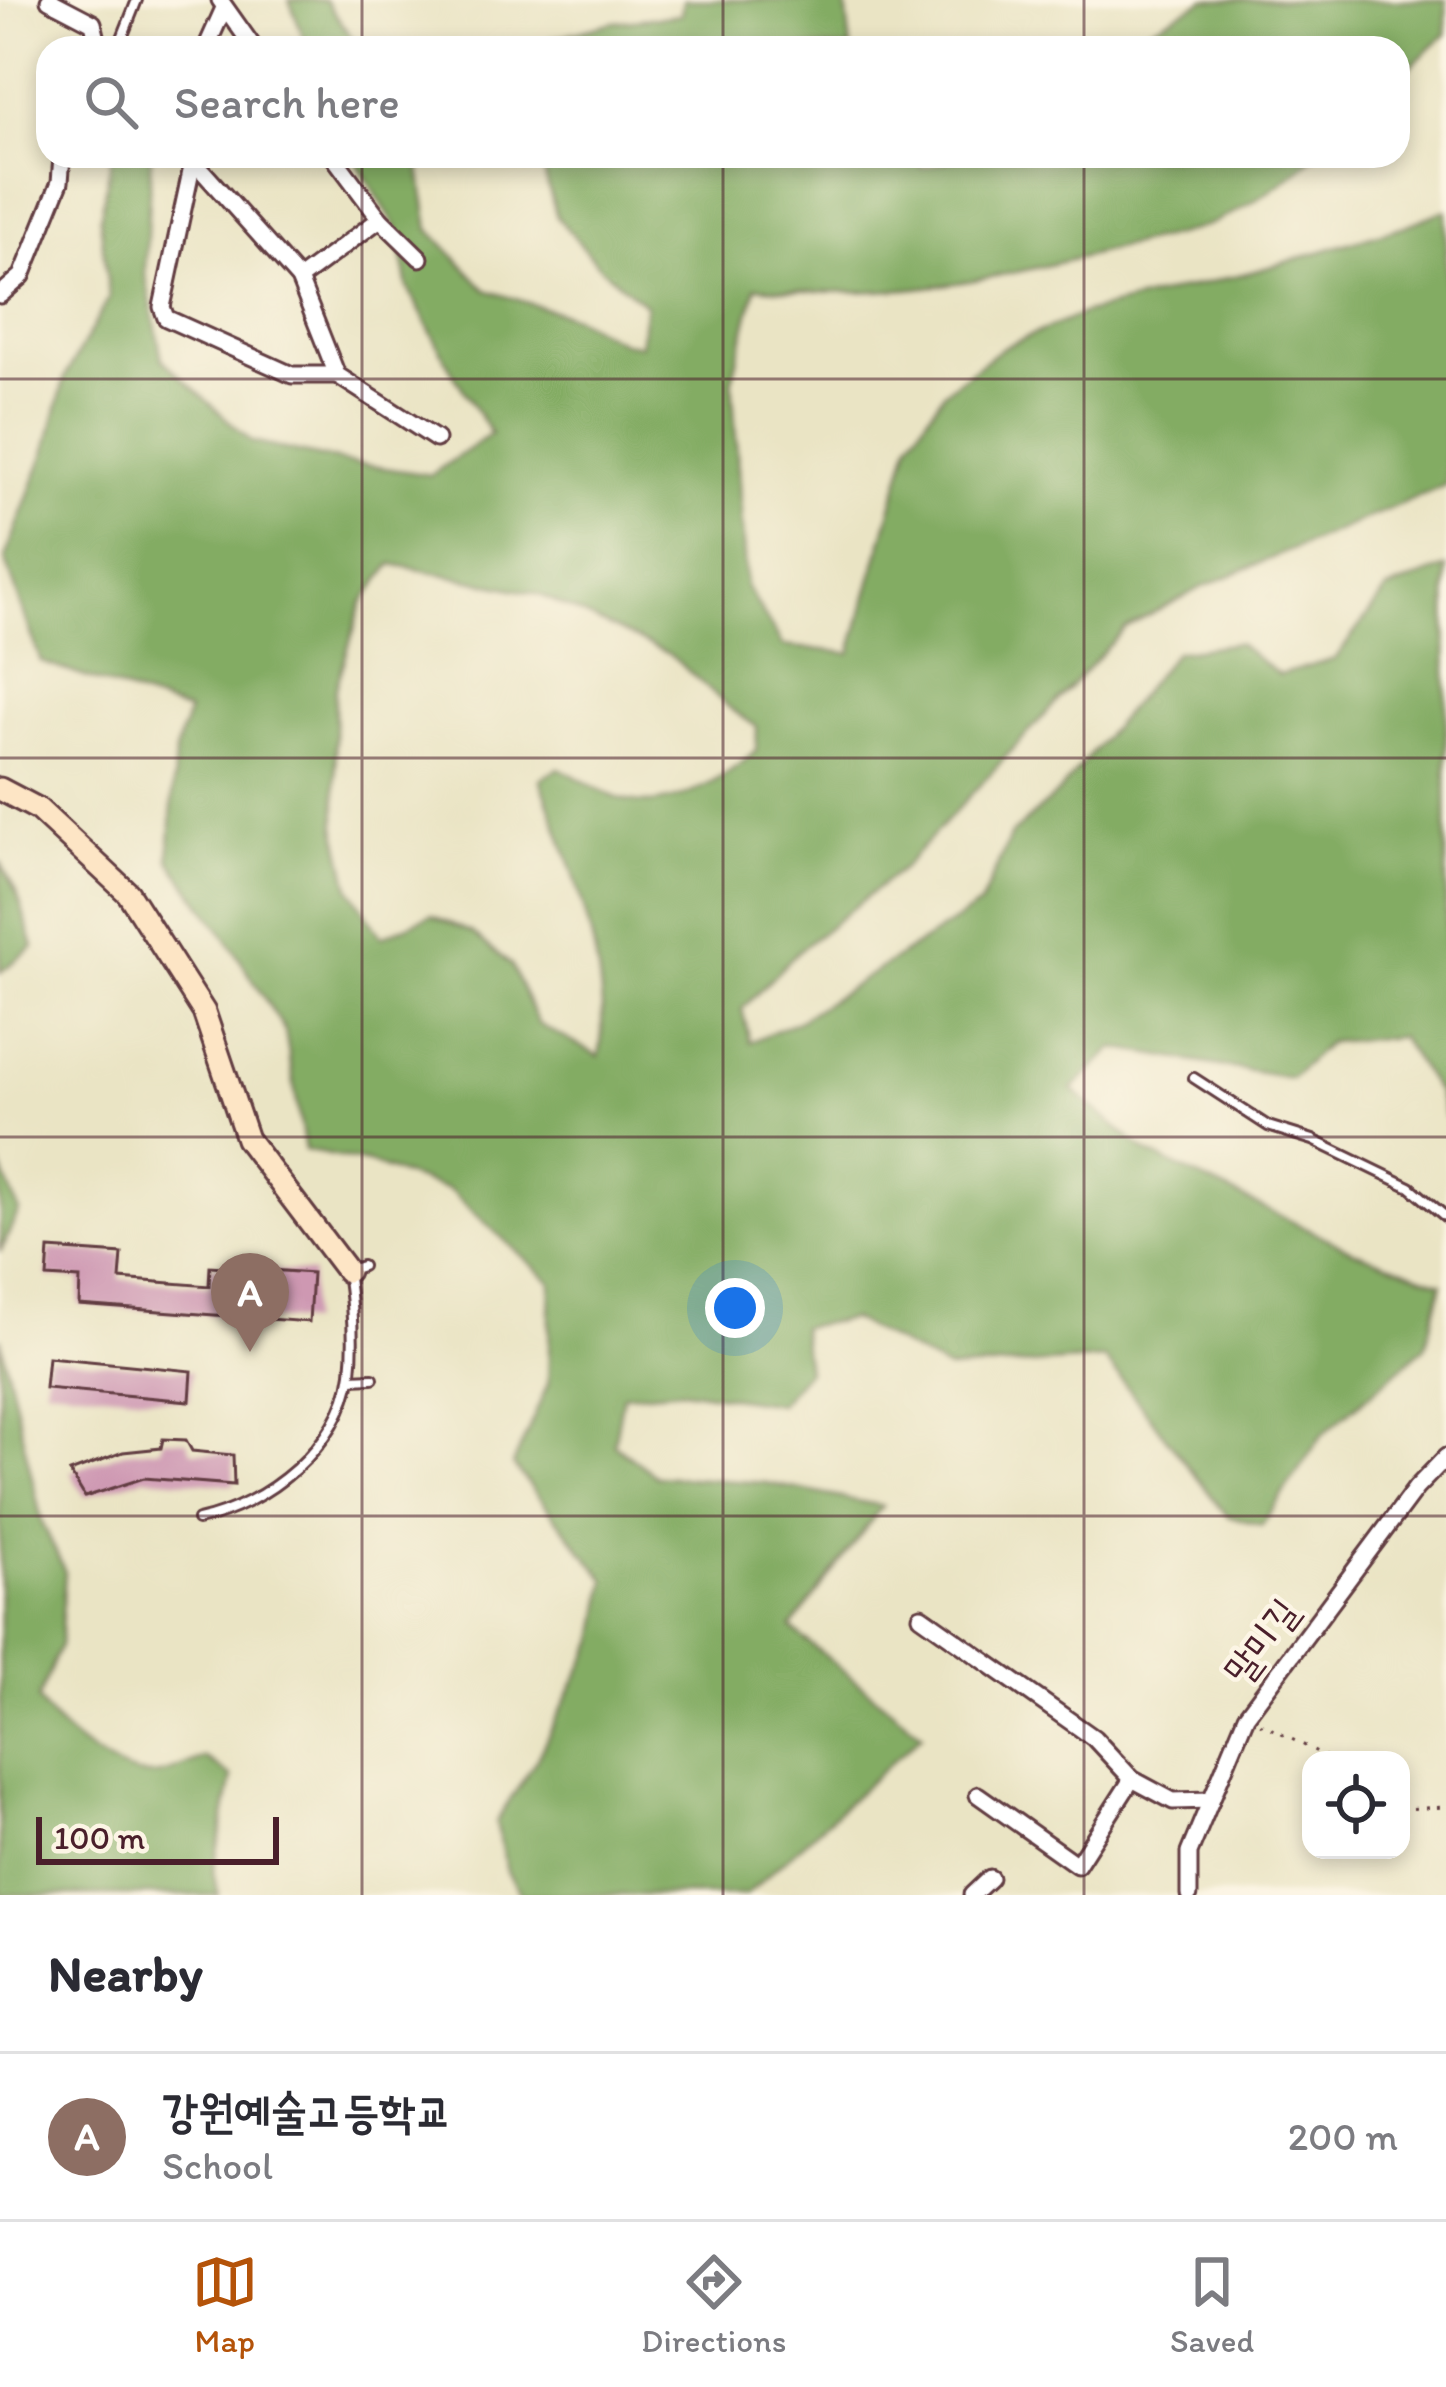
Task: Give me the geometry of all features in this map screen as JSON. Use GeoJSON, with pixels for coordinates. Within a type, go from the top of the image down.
{"type":"FeatureCollection","features":[{"type":"Feature","properties":{"kind":"street"},"geometry":{"type":"LineString","coordinates":[[49,0],[93,23],[96,36]]}},
{"type":"Feature","properties":{"kind":"street"},"geometry":{"type":"LineString","coordinates":[[210,36],[222,4]]}},
{"type":"Feature","properties":{"kind":"street"},"geometry":{"type":"LineString","coordinates":[[222,4],[245,36]]}},
{"type":"Feature","properties":{"kind":"street"},"geometry":{"type":"LineString","coordinates":[[0,295],[22,276],[60,182],[61,168]]}},
{"type":"Feature","properties":{"kind":"street"},"geometry":{"type":"LineString","coordinates":[[189,168],[162,307],[166,318],[292,376],[337,375],[436,439]]}},
{"type":"Feature","properties":{"kind":"street"},"geometry":{"type":"LineString","coordinates":[[199,168],[299,279],[337,375]]}},
{"type":"Feature","properties":{"kind":"street"},"geometry":{"type":"LineString","coordinates":[[343,168],[380,219],[420,258]]}},
{"type":"Feature","properties":{"kind":"street"},"geometry":{"type":"LineString","coordinates":[[299,279],[380,219]]}},
{"type":"Feature","properties":{"kind":"street"},"geometry":{"type":"LineString","coordinates":[[0,789],[38,809],[128,893],[204,1012],[247,1139],[354,1269]]}},
{"type":"Feature","properties":{"kind":"street","name":"말미길"},"geometry":{"type":"LineString","coordinates":[[1189,1895],[1189,1853],[1246,1716],[1416,1488],[1446,1457]]}},
{"type":"Feature","properties":{"kind":"street"},"geometry":{"type":"LineString","coordinates":[[921,1616],[1094,1738],[1132,1779],[1173,1801],[1211,1800]]}},
{"type":"Feature","properties":{"kind":"street"},"geometry":{"type":"LineString","coordinates":[[978,1795],[1077,1865],[1132,1779]]}},
{"type":"Feature","properties":{"kind":"street"},"geometry":{"type":"LineString","coordinates":[[972,1895],[990,1878]]}},
{"type":"Feature","properties":{"kind":"lane"},"geometry":{"type":"LineString","coordinates":[[123,36],[137,0]]}},
{"type":"Feature","properties":{"kind":"lane"},"geometry":{"type":"LineString","coordinates":[[1193,1078],[1268,1126],[1313,1140],[1410,1187],[1446,1217]]}},
{"type":"Feature","properties":{"kind":"lane"},"geometry":{"type":"LineString","coordinates":[[198,1520],[229,1514],[287,1477],[317,1450],[351,1379],[354,1269]]}},
{"type":"Feature","properties":{"kind":"lane"},"geometry":{"type":"LineString","coordinates":[[351,1379],[373,1378]]}},
{"type":"Feature","properties":{"kind":"path"},"geometry":{"type":"LineString","coordinates":[[1246,1716],[1315,1751]]}},
{"type":"Feature","properties":{"kind":"path"},"geometry":{"type":"LineString","coordinates":[[1410,1809],[1446,1807]]}},
{"type":"Feature","properties":{"kind":"green space"},"geometry":{"type":"Polygon","coordinates":[[[289,0],[325,0],[350,36],[303,36],[289,0]]]}},
{"type":"Feature","properties":{"kind":"green space"},"geometry":{"type":"Polygon","coordinates":[[[683,0],[852,0],[846,5],[850,36],[561,36],[614,22],[681,15],[683,0]]]}},
{"type":"Feature","properties":{"kind":"green space"},"geometry":{"type":"Polygon","coordinates":[[[1205,0],[1446,0],[1446,34],[1410,67],[1410,36],[1135,36],[1205,0]]]}},
{"type":"Feature","properties":{"kind":"green space"},"geometry":{"type":"Polygon","coordinates":[[[110,168],[150,168],[145,273],[162,359],[252,442],[431,475],[491,434],[408,288],[396,227],[360,168],[420,168],[429,229],[486,290],[574,317],[622,342],[640,345],[646,305],[600,267],[557,217],[543,168],[1300,168],[1268,193],[1215,222],[1071,260],[982,279],[895,290],[756,287],[732,380],[746,586],[783,646],[851,653],[910,442],[945,391],[1003,347],[1085,313],[1259,270],[1446,210],[1446,485],[1200,588],[1124,629],[903,868],[798,951],[742,1009],[750,1042],[796,1022],[980,905],[1011,835],[1060,791],[1175,652],[1237,643],[1279,675],[1335,659],[1387,590],[1446,567],[1446,1119],[1437,1092],[1400,1037],[1329,1042],[1291,1078],[1114,1048],[1072,1090],[1146,1152],[1354,1251],[1442,1283],[1425,1347],[1322,1435],[1262,1525],[1227,1516],[1105,1359],[948,1370],[851,1319],[801,1327],[807,1371],[779,1404],[683,1390],[623,1395],[614,1444],[656,1476],[767,1483],[882,1506],[791,1628],[922,1734],[746,1895],[522,1895],[507,1872],[496,1822],[537,1758],[596,1640],[606,1580],[513,1465],[548,1384],[551,1282],[449,1190],[368,1163],[305,1150],[285,1031],[169,859],[175,752],[188,712],[41,662],[5,559],[47,447],[65,377],[109,298],[100,218],[110,168]],[[392,564],[362,603],[335,691],[336,826],[350,888],[381,937],[431,915],[473,933],[511,965],[538,1024],[599,1056],[602,1024],[595,953],[540,779],[559,768],[619,799],[663,801],[714,782],[756,751],[757,727],[669,654],[538,594],[392,564]]]}},
{"type":"Feature","properties":{"kind":"green space"},"geometry":{"type":"Polygon","coordinates":[[[0,861],[18,896],[34,947],[0,972],[0,861]]]}},
{"type":"Feature","properties":{"kind":"green space"},"geometry":{"type":"Polygon","coordinates":[[[0,1164],[19,1211],[0,1252],[0,1164]]]}},
{"type":"Feature","properties":{"kind":"green space"},"geometry":{"type":"Polygon","coordinates":[[[0,1337],[42,1522],[65,1572],[60,1646],[38,1699],[70,1736],[118,1767],[155,1775],[205,1758],[232,1777],[213,1872],[219,1895],[0,1895],[0,1337]]]}},
{"type":"Feature","properties":{"kind":"building"},"geometry":{"type":"Polygon","coordinates":[[[49,1249],[122,1254],[120,1279],[209,1286],[210,1266],[312,1273],[309,1322],[79,1305],[80,1279],[47,1277],[49,1249]]]}},
{"type":"Feature","properties":{"kind":"building"},"geometry":{"type":"Polygon","coordinates":[[[48,1357],[192,1371],[190,1401],[45,1388],[48,1357]]]}},
{"type":"Feature","properties":{"kind":"building"},"geometry":{"type":"Polygon","coordinates":[[[163,1439],[186,1440],[192,1451],[233,1455],[234,1485],[144,1478],[85,1497],[70,1472],[123,1452],[161,1448],[163,1439]]]}},
{"type":"Feature","properties":{"kind":"place","name":"강원예술고등학교"},"geometry":{"type":"Point","coordinates":[250,1352]}}]}
